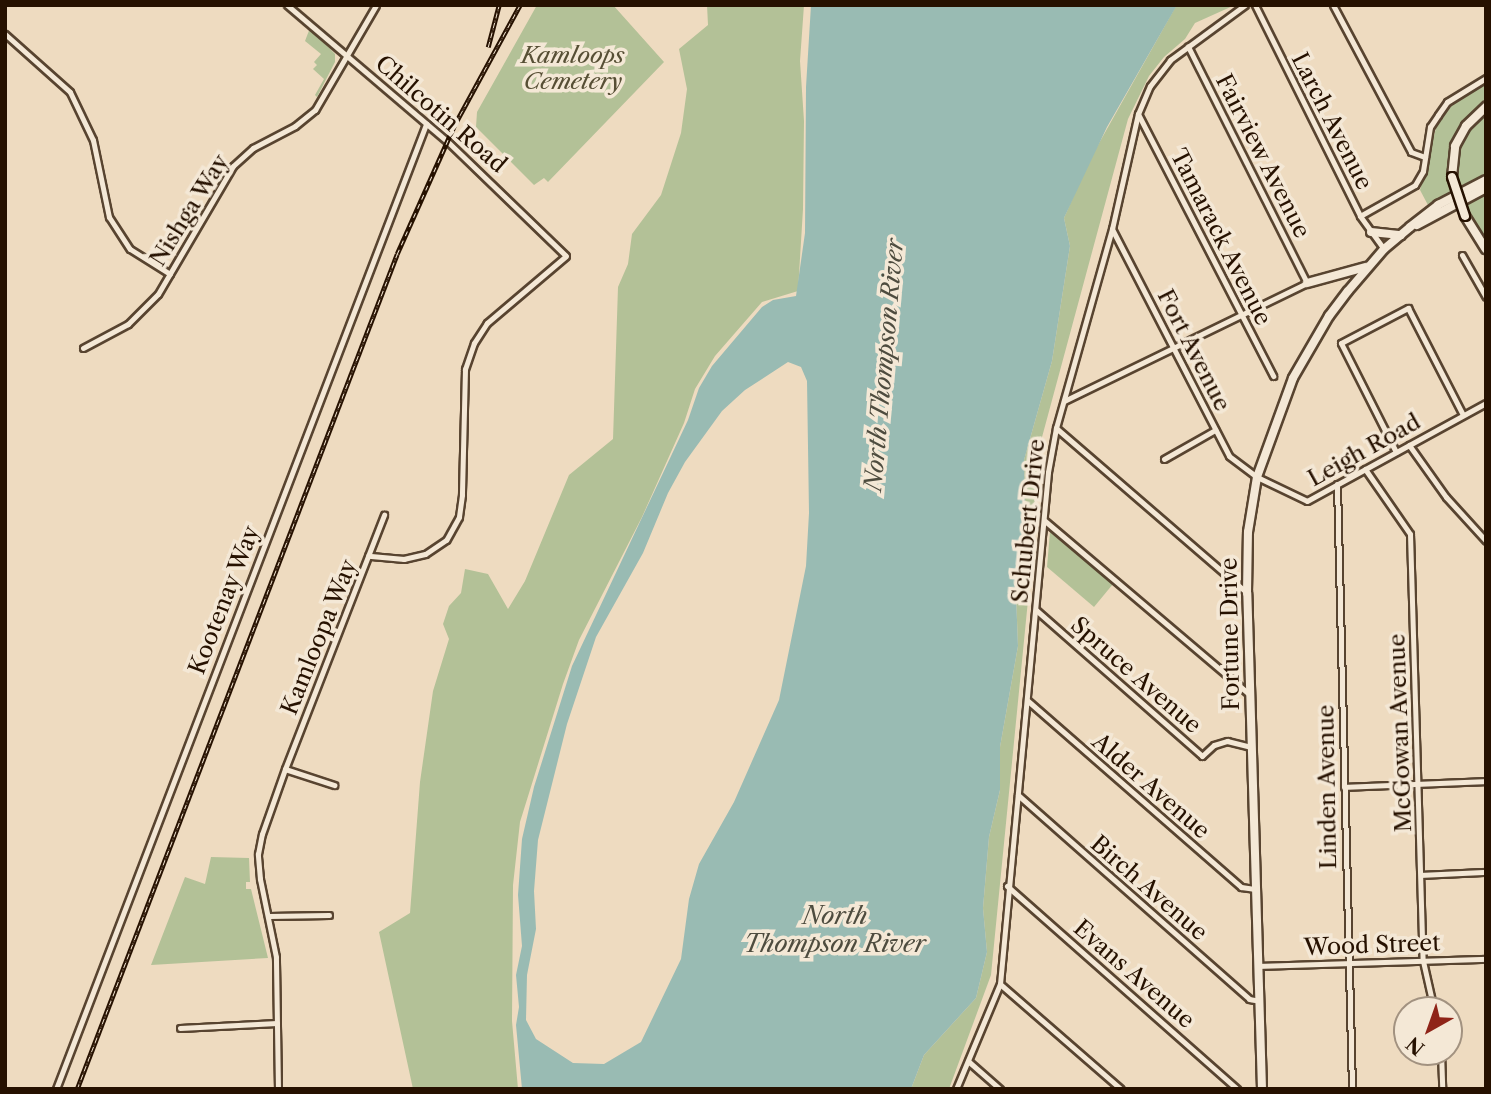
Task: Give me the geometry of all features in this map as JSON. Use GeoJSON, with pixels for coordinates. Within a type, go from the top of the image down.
{"type":"FeatureCollection","features":[{"type":"Feature","properties":{"kind":"main road"},"geometry":{"type":"LineString","coordinates":[[1486,107],[1466,126],[1455,146],[1452,177],[1465,216],[1486,249]]}},
{"type":"Feature","properties":{"kind":"main road","name":"Fortune Drive"},"geometry":{"type":"LineString","coordinates":[[1262,1089],[1247,593],[1248,532],[1257,477],[1293,378],[1329,316],[1384,249],[1438,205],[1486,180]]}},
{"type":"Feature","properties":{"kind":"main road","name":"Fortune Drive"},"geometry":{"type":"LineString","coordinates":[[1410,227],[1426,222],[1486,188]]}},
{"type":"Feature","properties":{"kind":"main road"},"geometry":{"type":"LineString","coordinates":[[1371,232],[1401,235]]}},
{"type":"Feature","properties":{"kind":"main road"},"geometry":{"type":"LineString","coordinates":[[1307,283],[1368,266]]}},
{"type":"Feature","properties":{"kind":"street","name":"Chilcotin Road"},"geometry":{"type":"LineString","coordinates":[[287,5],[500,189],[566,256]]}},
{"type":"Feature","properties":{"kind":"street","name":"Nishga Way"},"geometry":{"type":"LineString","coordinates":[[83,348],[108,336],[142,312],[158,294],[233,166],[260,143],[295,126],[316,110],[376,5]]}},
{"type":"Feature","properties":{"kind":"street","name":"Schubert Drive"},"geometry":{"type":"LineString","coordinates":[[956,1089],[1000,984],[1007,886],[1028,701],[1048,472],[1056,428],[1112,229],[1138,114],[1150,86],[1170,60],[1245,5]]}},
{"type":"Feature","properties":{"kind":"street","name":"Larch Avenue"},"geometry":{"type":"LineString","coordinates":[[1255,5],[1360,216],[1384,249]]}},
{"type":"Feature","properties":{"kind":"street"},"geometry":{"type":"LineString","coordinates":[[1333,5],[1411,152],[1425,157]]}},
{"type":"Feature","properties":{"kind":"street"},"geometry":{"type":"LineString","coordinates":[[5,34],[70,92],[93,140],[109,217],[130,249],[170,274]]}},
{"type":"Feature","properties":{"kind":"street","name":"Fairview Avenue"},"geometry":{"type":"LineString","coordinates":[[1188,46],[1307,283]]}},
{"type":"Feature","properties":{"kind":"street"},"geometry":{"type":"LineString","coordinates":[[1360,216],[1415,186],[1423,171],[1430,127],[1447,103],[1486,78]]}},
{"type":"Feature","properties":{"kind":"street","name":"Tamarack Avenue"},"geometry":{"type":"LineString","coordinates":[[1138,114],[1273,376]]}},
{"type":"Feature","properties":{"kind":"street","name":"Kootenay Way"},"geometry":{"type":"LineString","coordinates":[[56,1089],[426,124]]}},
{"type":"Feature","properties":{"kind":"street","name":"Fort Avenue"},"geometry":{"type":"LineString","coordinates":[[1112,229],[1229,456],[1257,477]]}},
{"type":"Feature","properties":{"kind":"street"},"geometry":{"type":"LineString","coordinates":[[1462,255],[1486,297]]}},
{"type":"Feature","properties":{"kind":"street","name":"Kamloopa Way"},"geometry":{"type":"LineString","coordinates":[[278,1089],[276,957],[261,888],[258,854],[285,769],[368,556],[404,559],[425,554],[446,540],[459,517],[462,495],[465,369],[474,344],[487,323],[566,256]]}},
{"type":"Feature","properties":{"kind":"street"},"geometry":{"type":"LineString","coordinates":[[1064,401],[1307,283]]}},
{"type":"Feature","properties":{"kind":"street"},"geometry":{"type":"LineString","coordinates":[[1396,452],[1341,343],[1409,308],[1463,415]]}},
{"type":"Feature","properties":{"kind":"street","name":"Leigh Road"},"geometry":{"type":"LineString","coordinates":[[1257,477],[1307,501],[1486,403]]}},
{"type":"Feature","properties":{"kind":"street"},"geometry":{"type":"LineString","coordinates":[[1056,428],[1247,593]]}},
{"type":"Feature","properties":{"kind":"street"},"geometry":{"type":"LineString","coordinates":[[1164,459],[1215,430]]}},
{"type":"Feature","properties":{"kind":"street"},"geometry":{"type":"LineString","coordinates":[[1409,445],[1446,497],[1486,541]]}},
{"type":"Feature","properties":{"kind":"street","name":"McGowan Avenue"},"geometry":{"type":"LineString","coordinates":[[1365,469],[1410,534],[1423,961],[1430,996]]}},
{"type":"Feature","properties":{"kind":"street","name":"Linden Avenue"},"geometry":{"type":"LineString","coordinates":[[1337,484],[1352,1089]]}},
{"type":"Feature","properties":{"kind":"street"},"geometry":{"type":"LineString","coordinates":[[368,556],[384,515]]}},
{"type":"Feature","properties":{"kind":"street"},"geometry":{"type":"LineString","coordinates":[[1045,521],[1250,695]]}},
{"type":"Feature","properties":{"kind":"street","name":"Spruce Avenue"},"geometry":{"type":"LineString","coordinates":[[1036,610],[1202,756],[1214,745],[1227,741],[1251,747]]}},
{"type":"Feature","properties":{"kind":"street","name":"Alder Avenue"},"geometry":{"type":"LineString","coordinates":[[1028,701],[1241,887],[1255,889]]}},
{"type":"Feature","properties":{"kind":"street"},"geometry":{"type":"LineString","coordinates":[[285,769],[334,785]]}},
{"type":"Feature","properties":{"kind":"street"},"geometry":{"type":"LineString","coordinates":[[1345,787],[1486,781]]}},
{"type":"Feature","properties":{"kind":"street","name":"Birch Avenue"},"geometry":{"type":"LineString","coordinates":[[1018,795],[1249,999],[1260,1000]]}},
{"type":"Feature","properties":{"kind":"street"},"geometry":{"type":"LineString","coordinates":[[1422,875],[1486,872]]}},
{"type":"Feature","properties":{"kind":"street","name":"Evans Avenue"},"geometry":{"type":"LineString","coordinates":[[1007,886],[1237,1089]]}},
{"type":"Feature","properties":{"kind":"street"},"geometry":{"type":"LineString","coordinates":[[269,916],[329,915]]}},
{"type":"Feature","properties":{"kind":"street","name":"Wood Street"},"geometry":{"type":"LineString","coordinates":[[1259,966],[1486,959]]}},
{"type":"Feature","properties":{"kind":"street"},"geometry":{"type":"LineString","coordinates":[[1000,984],[1121,1089]]}},
{"type":"Feature","properties":{"kind":"street"},"geometry":{"type":"LineString","coordinates":[[180,1028],[277,1023]]}},
{"type":"Feature","properties":{"kind":"street"},"geometry":{"type":"LineString","coordinates":[[968,1061],[1000,1089]]}},
{"type":"Feature","properties":{"kind":"street"},"geometry":{"type":"LineString","coordinates":[[1441,1066],[1442,1089]]}},
{"type":"Feature","properties":{"kind":"green space","name":"Kamloops Cemetery"},"geometry":{"type":"Polygon","coordinates":[[[537,5],[613,5],[664,62],[548,182],[544,178],[534,185],[476,127],[477,112],[537,5]]]}},
{"type":"Feature","properties":{"kind":"green space"},"geometry":{"type":"Polygon","coordinates":[[[707,5],[804,5],[800,61],[804,121],[803,209],[798,291],[762,302],[715,356],[695,389],[684,423],[642,517],[579,640],[563,684],[520,822],[513,885],[512,1021],[518,1089],[413,1089],[379,932],[410,913],[420,782],[433,691],[449,639],[443,624],[449,606],[461,593],[465,569],[488,574],[508,609],[525,581],[569,475],[613,439],[618,287],[628,264],[632,234],[661,195],[681,133],[687,89],[679,49],[708,25],[707,5]]]}},
{"type":"Feature","properties":{"kind":"green space"},"geometry":{"type":"Polygon","coordinates":[[[1235,5],[1195,23],[1185,39],[1164,57],[1149,76],[1128,119],[1038,452],[1030,580],[991,975],[949,1089],[911,1089],[924,1055],[976,998],[987,952],[983,908],[989,837],[1000,790],[1000,747],[1018,646],[1016,594],[1025,504],[1024,460],[1052,361],[1070,246],[1064,218],[1089,161],[1176,6],[1235,5]]]}},
{"type":"Feature","properties":{"kind":"green space"},"geometry":{"type":"Polygon","coordinates":[[[310,28],[335,54],[335,62],[317,97],[315,95],[324,79],[313,69],[317,65],[314,62],[321,54],[305,41],[310,28]]]}},
{"type":"Feature","properties":{"kind":"green space"},"geometry":{"type":"Polygon","coordinates":[[[1486,83],[1486,105],[1473,114],[1450,166],[1452,192],[1429,207],[1420,190],[1437,124],[1463,94],[1486,83]]]}},
{"type":"Feature","properties":{"kind":"green space"},"geometry":{"type":"Polygon","coordinates":[[[1486,111],[1486,175],[1458,187],[1456,159],[1462,137],[1486,111]]]}},
{"type":"Feature","properties":{"kind":"green space"},"geometry":{"type":"Polygon","coordinates":[[[1486,192],[1486,243],[1464,204],[1486,192]]]}},
{"type":"Feature","properties":{"kind":"green space"},"geometry":{"type":"Polygon","coordinates":[[[1050,532],[1113,584],[1094,607],[1047,567],[1050,532]]]}},
{"type":"Feature","properties":{"kind":"green space"},"geometry":{"type":"Polygon","coordinates":[[[211,857],[249,858],[250,882],[246,882],[246,889],[251,889],[268,958],[151,965],[185,877],[205,884],[211,857]]]}},
{"type":"Feature","properties":{"kind":"water","name":"North Thompson River"},"geometry":{"type":"Polygon","coordinates":[[[811,5],[1177,5],[1107,127],[1064,218],[1070,246],[1052,361],[1024,460],[1025,504],[1016,594],[1018,646],[1000,747],[1000,790],[989,837],[983,908],[987,952],[976,998],[924,1055],[911,1089],[522,1089],[516,1025],[519,1007],[516,975],[522,946],[518,895],[522,839],[534,787],[572,666],[688,420],[699,388],[712,366],[762,307],[773,300],[796,296],[805,233],[806,87],[811,5]],[[788,362],[745,390],[722,411],[685,462],[668,493],[643,553],[596,637],[567,724],[538,840],[534,891],[536,929],[527,975],[526,1020],[536,1039],[573,1063],[604,1064],[641,1042],[681,959],[689,899],[699,864],[734,802],[779,700],[806,566],[809,513],[807,381],[801,367],[788,362]]]}},
{"type":"Feature","properties":{"kind":"railway"},"geometry":{"type":"LineString","coordinates":[[488,47],[499,5]]}},
{"type":"Feature","properties":{"kind":"railway"},"geometry":{"type":"LineString","coordinates":[[77,1089],[397,254],[455,124],[520,5]]}}]}
